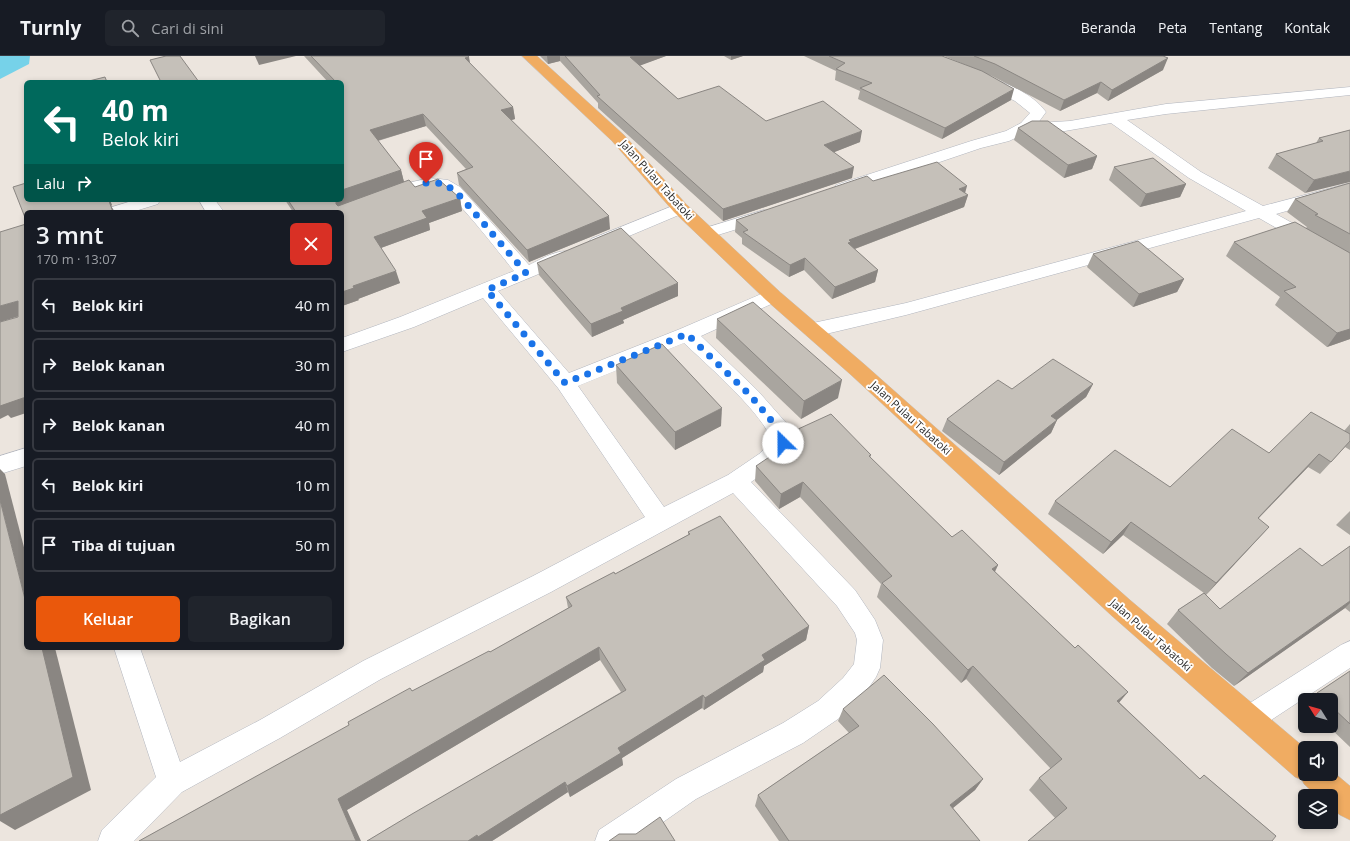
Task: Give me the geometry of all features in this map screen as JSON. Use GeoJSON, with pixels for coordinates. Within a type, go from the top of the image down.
{"type":"FeatureCollection","features":[{"type":"Feature","properties":{"kind":"highway","name":"Jalan Pulau Tabatoki"},"geometry":{"type":"LineString","coordinates":[[528,56],[618,138],[680,208],[773,296],[813,330],[1121,608],[1298,761]]}},
{"type":"Feature","properties":{"kind":"highway"},"geometry":{"type":"LineString","coordinates":[[1322,781],[1350,805]]}},
{"type":"Feature","properties":{"kind":"street"},"geometry":{"type":"LineString","coordinates":[[826,194],[977,144],[998,139],[1023,130],[1033,121],[1038,112],[1031,105],[1006,89],[970,74]]}},
{"type":"Feature","properties":{"kind":"street"},"geometry":{"type":"LineString","coordinates":[[1026,127],[1054,127],[1166,109],[1350,91]]}},
{"type":"Feature","properties":{"kind":"street"},"geometry":{"type":"LineString","coordinates":[[1114,118],[1195,175],[1350,263]]}},
{"type":"Feature","properties":{"kind":"street"},"geometry":{"type":"LineString","coordinates":[[344,211],[390,194],[426,183],[439,183],[450,186],[526,273]]}},
{"type":"Feature","properties":{"kind":"street"},"geometry":{"type":"LineString","coordinates":[[813,330],[913,307],[1350,188]]}},
{"type":"Feature","properties":{"kind":"street"},"geometry":{"type":"LineString","coordinates":[[121,210],[146,202]]}},
{"type":"Feature","properties":{"kind":"street"},"geometry":{"type":"LineString","coordinates":[[344,344],[407,322],[487,290],[680,208]]}},
{"type":"Feature","properties":{"kind":"street"},"geometry":{"type":"LineString","coordinates":[[708,233],[780,209]]}},
{"type":"Feature","properties":{"kind":"street"},"geometry":{"type":"LineString","coordinates":[[487,290],[565,383],[660,520]]}},
{"type":"Feature","properties":{"kind":"street"},"geometry":{"type":"LineString","coordinates":[[565,383],[687,334],[773,296]]}},
{"type":"Feature","properties":{"kind":"street"},"geometry":{"type":"LineString","coordinates":[[113,841],[172,782],[270,729],[372,670],[542,584],[736,481],[776,453],[783,443],[780,431],[751,396],[687,334]]}},
{"type":"Feature","properties":{"kind":"street"},"geometry":{"type":"LineString","coordinates":[[0,465],[24,458]]}},
{"type":"Feature","properties":{"kind":"street"},"geometry":{"type":"LineString","coordinates":[[610,841],[686,789],[793,733],[828,710],[853,688],[867,668],[870,640],[866,628],[846,598],[786,536],[736,481]]}},
{"type":"Feature","properties":{"kind":"street"},"geometry":{"type":"LineString","coordinates":[[128,650],[172,782]]}},
{"type":"Feature","properties":{"kind":"street"},"geometry":{"type":"LineString","coordinates":[[1249,719],[1350,653]]}},
{"type":"Feature","properties":{"kind":"water"},"geometry":{"type":"Polygon","coordinates":[[[0,56],[30,56],[29,64],[0,79],[0,56]]]}},
{"type":"Feature","properties":{"kind":"building"},"geometry":{"type":"Polygon","coordinates":[[[166,56],[180,56],[198,80],[160,80],[150,60],[166,56]]]}},
{"type":"Feature","properties":{"kind":"building"},"geometry":{"type":"Polygon","coordinates":[[[311,56],[468,56],[469,57],[465,58],[513,107],[501,110],[609,216],[527,250],[457,173],[473,167],[423,114],[370,130],[401,170],[344,189],[344,80],[334,80],[311,56]]]}},
{"type":"Feature","properties":{"kind":"building"},"geometry":{"type":"Polygon","coordinates":[[[565,56],[634,56],[630,57],[678,99],[719,86],[766,121],[823,101],[862,131],[824,145],[854,167],[723,209],[597,96],[600,95],[565,56]]]}},
{"type":"Feature","properties":{"kind":"building"},"geometry":{"type":"Polygon","coordinates":[[[829,56],[942,56],[982,71],[1014,89],[945,128],[860,88],[872,83],[836,69],[845,63],[829,56]]]}},
{"type":"Feature","properties":{"kind":"building"},"geometry":{"type":"Polygon","coordinates":[[[974,56],[1163,56],[1168,58],[1112,90],[1101,82],[1064,100],[995,64],[974,56]]]}},
{"type":"Feature","properties":{"kind":"building"},"geometry":{"type":"Polygon","coordinates":[[[105,77],[106,80],[93,80],[105,77]]]}},
{"type":"Feature","properties":{"kind":"building"},"geometry":{"type":"Polygon","coordinates":[[[1032,121],[1048,121],[1097,156],[1068,165],[1018,128],[1032,121]]]}},
{"type":"Feature","properties":{"kind":"building"},"geometry":{"type":"Polygon","coordinates":[[[1350,130],[1350,171],[1314,180],[1276,154],[1323,141],[1319,138],[1350,130]]]}},
{"type":"Feature","properties":{"kind":"building"},"geometry":{"type":"Polygon","coordinates":[[[1153,158],[1186,184],[1146,194],[1114,167],[1153,158]]]}},
{"type":"Feature","properties":{"kind":"building"},"geometry":{"type":"Polygon","coordinates":[[[937,162],[967,186],[959,189],[968,195],[849,240],[851,242],[848,243],[878,270],[835,287],[805,258],[790,265],[743,232],[748,230],[736,220],[867,176],[873,181],[937,162]]]}},
{"type":"Feature","properties":{"kind":"building"},"geometry":{"type":"Polygon","coordinates":[[[438,179],[460,198],[422,211],[427,218],[374,237],[396,271],[353,286],[354,288],[344,291],[344,210],[295,210],[289,202],[336,202],[338,206],[409,180],[415,187],[438,179]]]}},
{"type":"Feature","properties":{"kind":"building"},"geometry":{"type":"Polygon","coordinates":[[[1350,183],[1350,234],[1315,215],[1318,214],[1295,199],[1350,183]]]}},
{"type":"Feature","properties":{"kind":"building"},"geometry":{"type":"Polygon","coordinates":[[[24,184],[24,202],[109,202],[112,210],[24,210],[24,215],[13,187],[24,184]]]}},
{"type":"Feature","properties":{"kind":"building"},"geometry":{"type":"Polygon","coordinates":[[[1295,222],[1350,253],[1350,329],[1337,333],[1284,291],[1296,287],[1234,242],[1295,222]]]}},
{"type":"Feature","properties":{"kind":"building"},"geometry":{"type":"Polygon","coordinates":[[[24,225],[24,398],[0,406],[0,322],[18,317],[18,301],[0,306],[0,232],[24,225]]]}},
{"type":"Feature","properties":{"kind":"building"},"geometry":{"type":"Polygon","coordinates":[[[621,228],[678,283],[621,308],[623,311],[591,324],[537,263],[621,228]]]}},
{"type":"Feature","properties":{"kind":"building"},"geometry":{"type":"Polygon","coordinates":[[[1138,241],[1184,279],[1139,294],[1093,254],[1138,241]]]}},
{"type":"Feature","properties":{"kind":"building"},"geometry":{"type":"Polygon","coordinates":[[[753,302],[842,380],[804,401],[717,319],[753,302]]]}},
{"type":"Feature","properties":{"kind":"building"},"geometry":{"type":"Polygon","coordinates":[[[662,344],[722,408],[675,432],[616,365],[662,344]]]}},
{"type":"Feature","properties":{"kind":"building"},"geometry":{"type":"Polygon","coordinates":[[[1053,359],[1093,384],[1051,416],[1057,420],[1004,462],[947,419],[998,380],[1012,389],[1053,359]]]}},
{"type":"Feature","properties":{"kind":"building"},"geometry":{"type":"Polygon","coordinates":[[[1311,412],[1350,434],[1350,441],[1331,462],[1319,454],[1258,518],[1269,527],[1216,583],[1131,522],[1111,542],[1055,501],[1115,450],[1170,487],[1232,429],[1269,453],[1311,412]]]}},
{"type":"Feature","properties":{"kind":"building"},"geometry":{"type":"Polygon","coordinates":[[[831,414],[871,455],[869,456],[952,537],[962,530],[998,565],[992,569],[1075,648],[1078,645],[1128,692],[1117,701],[1200,779],[1204,775],[1276,836],[1272,841],[1028,841],[1067,808],[1039,778],[1062,759],[973,666],[968,670],[882,583],[892,576],[803,482],[781,494],[756,466],[787,445],[796,430],[831,414]]]}},
{"type":"Feature","properties":{"kind":"building"},"geometry":{"type":"Polygon","coordinates":[[[0,500],[24,595],[24,650],[42,650],[73,777],[0,815],[0,500]]]}},
{"type":"Feature","properties":{"kind":"building"},"geometry":{"type":"Polygon","coordinates":[[[720,516],[809,626],[762,655],[765,660],[705,698],[703,695],[618,748],[621,753],[567,786],[565,782],[478,837],[477,835],[468,841],[367,841],[626,690],[599,647],[338,799],[356,841],[139,841],[349,725],[348,722],[410,688],[412,691],[489,651],[490,652],[572,606],[566,597],[614,572],[615,574],[690,534],[688,532],[720,516]]]}},
{"type":"Feature","properties":{"kind":"building"},"geometry":{"type":"Polygon","coordinates":[[[1350,546],[1350,601],[1248,673],[1178,610],[1204,593],[1220,609],[1300,548],[1322,566],[1350,546]]]}},
{"type":"Feature","properties":{"kind":"building"},"geometry":{"type":"Polygon","coordinates":[[[1350,671],[1350,724],[1338,713],[1338,693],[1317,693],[1350,671]]]}},
{"type":"Feature","properties":{"kind":"building"},"geometry":{"type":"Polygon","coordinates":[[[884,675],[933,724],[983,779],[950,805],[980,841],[789,841],[758,795],[859,726],[843,709],[884,675]]]}},
{"type":"Feature","properties":{"kind":"building"},"geometry":{"type":"Polygon","coordinates":[[[660,817],[675,841],[609,841],[619,834],[636,834],[660,817]]]}},
{"type":"Feature","properties":{"kind":"route"},"geometry":{"type":"LineString","coordinates":[[426,183],[439,183],[450,186],[526,273],[487,290],[565,383],[687,334],[751,396],[780,431],[783,443]]}}]}
